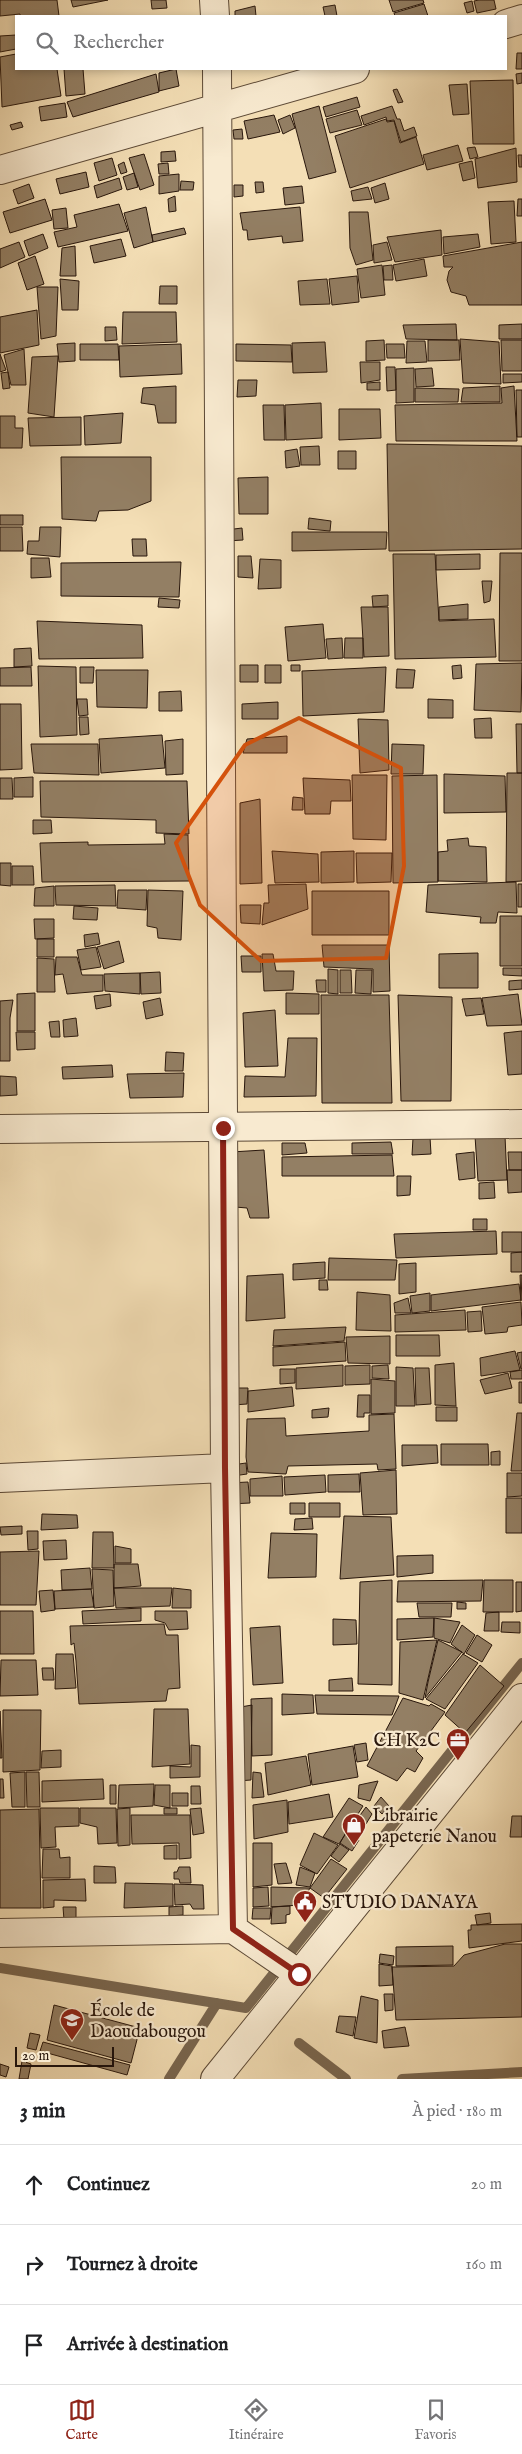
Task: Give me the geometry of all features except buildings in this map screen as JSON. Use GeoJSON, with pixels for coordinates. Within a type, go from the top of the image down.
{"type":"FeatureCollection","features":[{"type":"Feature","properties":{"kind":"street"},"geometry":{"type":"LineString","coordinates":[[214,0],[215,15]]}},
{"type":"Feature","properties":{"kind":"street"},"geometry":{"type":"LineString","coordinates":[[507,24],[522,19]]}},
{"type":"Feature","properties":{"kind":"street"},"geometry":{"type":"LineString","coordinates":[[217,70],[225,1468],[233,1929]]}},
{"type":"Feature","properties":{"kind":"street"},"geometry":{"type":"LineString","coordinates":[[0,170],[352,70]]}},
{"type":"Feature","properties":{"kind":"street"},"geometry":{"type":"LineString","coordinates":[[0,1129],[522,1124]]}},
{"type":"Feature","properties":{"kind":"street"},"geometry":{"type":"LineString","coordinates":[[0,1478],[225,1468]]}},
{"type":"Feature","properties":{"kind":"street"},"geometry":{"type":"LineString","coordinates":[[215,2079],[522,1698]]}},
{"type":"Feature","properties":{"kind":"street"},"geometry":{"type":"LineString","coordinates":[[0,1933],[233,1929],[299,1974]]}},
{"type":"Feature","properties":{"kind":"highlighted area"},"geometry":{"type":"Polygon","coordinates":[[[299,718],[401,768],[404,866],[386,958],[261,961],[200,905],[176,843],[245,745],[299,718]]]}},
{"type":"Feature","properties":{"kind":"waterway"},"geometry":{"type":"LineString","coordinates":[[0,1968],[246,2008],[522,1663]]}},
{"type":"Feature","properties":{"kind":"waterway"},"geometry":{"type":"LineString","coordinates":[[169,2079],[217,2003]]}},
{"type":"Feature","properties":{"kind":"waterway"},"geometry":{"type":"LineString","coordinates":[[299,2043],[346,2079]]}},
{"type":"Feature","properties":{"kind":"waterway"},"geometry":{"type":"LineString","coordinates":[[402,2079],[522,2072]]}},
{"type":"Feature","properties":{"kind":"place","name":"CH K2C"},"geometry":{"type":"Point","coordinates":[458,1761]}},
{"type":"Feature","properties":{"kind":"place","name":"Librairie papeterie Nanou"},"geometry":{"type":"Point","coordinates":[354,1846]}},
{"type":"Feature","properties":{"kind":"place","name":"STUDIO DANAYA"},"geometry":{"type":"Point","coordinates":[305,1923]}},
{"type":"Feature","properties":{"kind":"place","name":"École de Daoudabougou"},"geometry":{"type":"Point","coordinates":[72,2041]}},
{"type":"Feature","properties":{"kind":"route"},"geometry":{"type":"LineString","coordinates":[[223,1128],[225,1468],[233,1929],[299,1974]]}}]}
